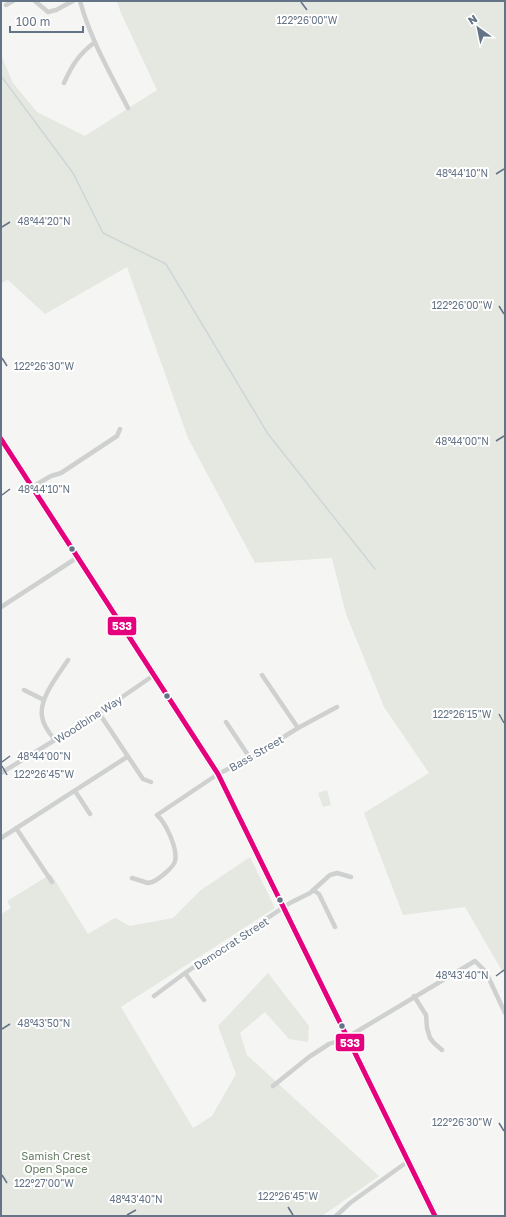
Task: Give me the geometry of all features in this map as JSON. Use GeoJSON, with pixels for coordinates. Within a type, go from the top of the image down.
{"type":"FeatureCollection","features":[{"type":"Feature","properties":{"kind":"street"},"geometry":{"type":"LineString","coordinates":[[6,5],[13,1]]}},
{"type":"Feature","properties":{"kind":"street"},"geometry":{"type":"LineString","coordinates":[[35,1],[48,12],[56,10],[73,1]]}},
{"type":"Feature","properties":{"kind":"street"},"geometry":{"type":"LineString","coordinates":[[80,1],[84,16],[95,42],[128,108]]}},
{"type":"Feature","properties":{"kind":"street"},"geometry":{"type":"LineString","coordinates":[[64,83],[73,64],[81,53],[95,42]]}},
{"type":"Feature","properties":{"kind":"street"},"geometry":{"type":"LineString","coordinates":[[32,487],[61,472],[117,436],[120,429]]}},
{"type":"Feature","properties":{"kind":"street"},"geometry":{"type":"LineString","coordinates":[[1,439],[218,774],[434,1216]]}},
{"type":"Feature","properties":{"kind":"street"},"geometry":{"type":"LineString","coordinates":[[1,607],[78,557]]}},
{"type":"Feature","properties":{"kind":"street"},"geometry":{"type":"LineString","coordinates":[[55,740],[45,726],[41,711],[44,700],[68,660]]}},
{"type":"Feature","properties":{"kind":"street","name":"Woodbine Way"},"geometry":{"type":"LineString","coordinates":[[1,773],[99,713],[154,675]]}},
{"type":"Feature","properties":{"kind":"street"},"geometry":{"type":"LineString","coordinates":[[262,675],[298,728]]}},
{"type":"Feature","properties":{"kind":"street"},"geometry":{"type":"LineString","coordinates":[[24,690],[44,700]]}},
{"type":"Feature","properties":{"kind":"street","name":"Bass Street"},"geometry":{"type":"LineString","coordinates":[[132,878],[148,883],[152,882],[174,865],[176,860],[173,844],[166,826],[162,819],[157,815],[218,774],[250,758],[298,728],[337,707]]}},
{"type":"Feature","properties":{"kind":"street"},"geometry":{"type":"LineString","coordinates":[[99,713],[142,779],[151,782]]}},
{"type":"Feature","properties":{"kind":"street"},"geometry":{"type":"LineString","coordinates":[[226,722],[250,758]]}},
{"type":"Feature","properties":{"kind":"street"},"geometry":{"type":"LineString","coordinates":[[1,838],[127,756]]}},
{"type":"Feature","properties":{"kind":"street"},"geometry":{"type":"LineString","coordinates":[[75,791],[90,814]]}},
{"type":"Feature","properties":{"kind":"street"},"geometry":{"type":"LineString","coordinates":[[16,828],[52,882]]}},
{"type":"Feature","properties":{"kind":"street","name":"Democrat Street"},"geometry":{"type":"LineString","coordinates":[[154,996],[186,973],[313,890],[330,875],[337,873],[351,877]]}},
{"type":"Feature","properties":{"kind":"street"},"geometry":{"type":"LineString","coordinates":[[313,890],[319,894],[335,927]]}},
{"type":"Feature","properties":{"kind":"street"},"geometry":{"type":"LineString","coordinates":[[273,1086],[309,1057],[329,1044],[346,1038],[414,996],[475,961],[486,972],[505,1013]]}},
{"type":"Feature","properties":{"kind":"street"},"geometry":{"type":"LineString","coordinates":[[186,973],[204,1000]]}},
{"type":"Feature","properties":{"kind":"street"},"geometry":{"type":"LineString","coordinates":[[414,996],[426,1015],[427,1028],[430,1038],[442,1050]]}},
{"type":"Feature","properties":{"kind":"street"},"geometry":{"type":"LineString","coordinates":[[336,1216],[350,1203],[407,1162]]}},
{"type":"Feature","properties":{"kind":"green space"},"geometry":{"type":"Polygon","coordinates":[[[117,1],[505,1],[505,976],[465,907],[403,915],[364,813],[429,773],[384,707],[346,614],[332,558],[255,563],[188,438],[127,267],[45,314],[8,280],[1,283],[1,55],[13,83],[37,112],[85,136],[157,90],[121,13],[117,1]]]}},
{"type":"Feature","properties":{"kind":"green space"},"geometry":{"type":"Polygon","coordinates":[[[327,790],[331,805],[323,807],[318,793],[327,790]]]}},
{"type":"Feature","properties":{"kind":"green space","name":"Samish Crest Open Space"},"geometry":{"type":"Polygon","coordinates":[[[250,857],[275,908],[121,1007],[193,1128],[212,1116],[236,1074],[218,1026],[268,973],[309,1026],[308,1042],[289,1039],[265,1012],[240,1033],[247,1055],[379,1176],[322,1216],[1,1216],[1,914],[11,908],[7,901],[51,874],[88,934],[115,918],[130,926],[173,918],[201,890],[250,857]]]}},
{"type":"Feature","properties":{"kind":"waterway"},"geometry":{"type":"LineString","coordinates":[[1,76],[73,173],[103,233],[166,264],[268,434],[375,569]]}},
{"type":"Feature","properties":{"kind":"transit line","name":"533"},"geometry":{"type":"LineString","coordinates":[[1,439],[218,774],[435,1216]]}}]}
